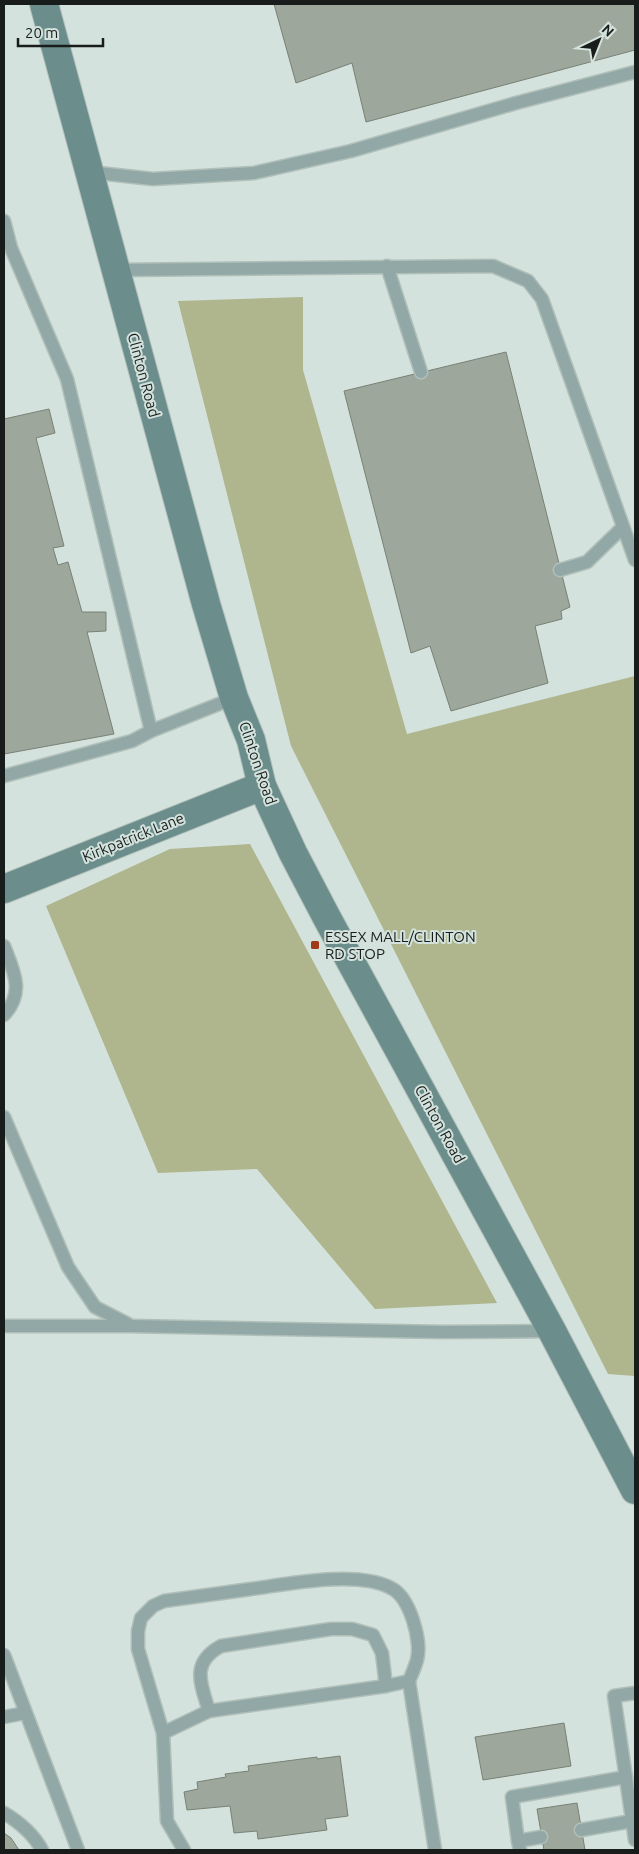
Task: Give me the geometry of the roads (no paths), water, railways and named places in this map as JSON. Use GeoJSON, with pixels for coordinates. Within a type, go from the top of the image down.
{"type":"FeatureCollection","features":[{"type":"Feature","properties":{"kind":"street","name":"Clinton Road"},"geometry":{"type":"LineString","coordinates":[[44,4],[201,584],[234,698],[252,740],[262,786],[293,853],[327,918],[552,1331],[635,1490]]}},
{"type":"Feature","properties":{"kind":"street","name":"Kirkpatrick Lane"},"geometry":{"type":"LineString","coordinates":[[4,889],[262,786]]}},
{"type":"Feature","properties":{"kind":"lane"},"geometry":{"type":"LineString","coordinates":[[89,172],[153,179],[254,173],[352,151],[516,103],[635,72]]}},
{"type":"Feature","properties":{"kind":"lane"},"geometry":{"type":"LineString","coordinates":[[4,221],[11,248],[67,379],[151,731]]}},
{"type":"Feature","properties":{"kind":"lane"},"geometry":{"type":"LineString","coordinates":[[387,266],[421,372]]}},
{"type":"Feature","properties":{"kind":"lane"},"geometry":{"type":"LineString","coordinates":[[116,270],[493,266],[528,281],[542,299],[635,560]]}},
{"type":"Feature","properties":{"kind":"lane"},"geometry":{"type":"LineString","coordinates":[[560,570],[588,562],[623,527]]}},
{"type":"Feature","properties":{"kind":"lane"},"geometry":{"type":"LineString","coordinates":[[4,776],[132,741],[151,731],[234,698]]}},
{"type":"Feature","properties":{"kind":"lane"},"geometry":{"type":"LineString","coordinates":[[4,946],[17,987],[13,1006],[4,1015]]}},
{"type":"Feature","properties":{"kind":"lane"},"geometry":{"type":"LineString","coordinates":[[4,1117],[68,1268],[95,1307],[130,1326]]}},
{"type":"Feature","properties":{"kind":"lane"},"geometry":{"type":"LineString","coordinates":[[4,1326],[130,1326],[443,1332],[552,1331]]}},
{"type":"Feature","properties":{"kind":"lane"},"geometry":{"type":"LineString","coordinates":[[184,1850],[167,1820],[162,1733],[138,1649],[138,1631],[141,1618],[153,1606],[164,1602],[294,1583],[332,1580],[375,1582],[393,1588],[406,1604],[418,1641],[418,1658],[409,1681],[435,1850]]}},
{"type":"Feature","properties":{"kind":"lane"},"geometry":{"type":"LineString","coordinates":[[209,1711],[200,1679],[201,1665],[208,1653],[221,1646],[330,1629],[352,1629],[372,1635],[382,1653],[386,1686]]}},
{"type":"Feature","properties":{"kind":"lane"},"geometry":{"type":"LineString","coordinates":[[4,1655],[78,1850]]}},
{"type":"Feature","properties":{"kind":"lane"},"geometry":{"type":"LineString","coordinates":[[162,1733],[209,1711],[386,1686],[409,1681]]}},
{"type":"Feature","properties":{"kind":"lane"},"geometry":{"type":"LineString","coordinates":[[635,1693],[614,1696],[635,1840]]}},
{"type":"Feature","properties":{"kind":"lane"},"geometry":{"type":"LineString","coordinates":[[4,1717],[25,1713]]}},
{"type":"Feature","properties":{"kind":"lane"},"geometry":{"type":"LineString","coordinates":[[541,1837],[519,1846],[512,1797],[626,1778]]}},
{"type":"Feature","properties":{"kind":"lane"},"geometry":{"type":"LineString","coordinates":[[4,1813],[17,1820],[39,1844],[42,1850]]}},
{"type":"Feature","properties":{"kind":"lane"},"geometry":{"type":"LineString","coordinates":[[581,1830],[632,1821]]}},
{"type":"Feature","properties":{"kind":"lane"},"geometry":{"type":"LineString","coordinates":[[632,1850],[635,1847]]}},
{"type":"Feature","properties":{"kind":"place","name":"ESSEX MALL/CLINTON RD STOP"},"geometry":{"type":"Point","coordinates":[315,945]}}]}
